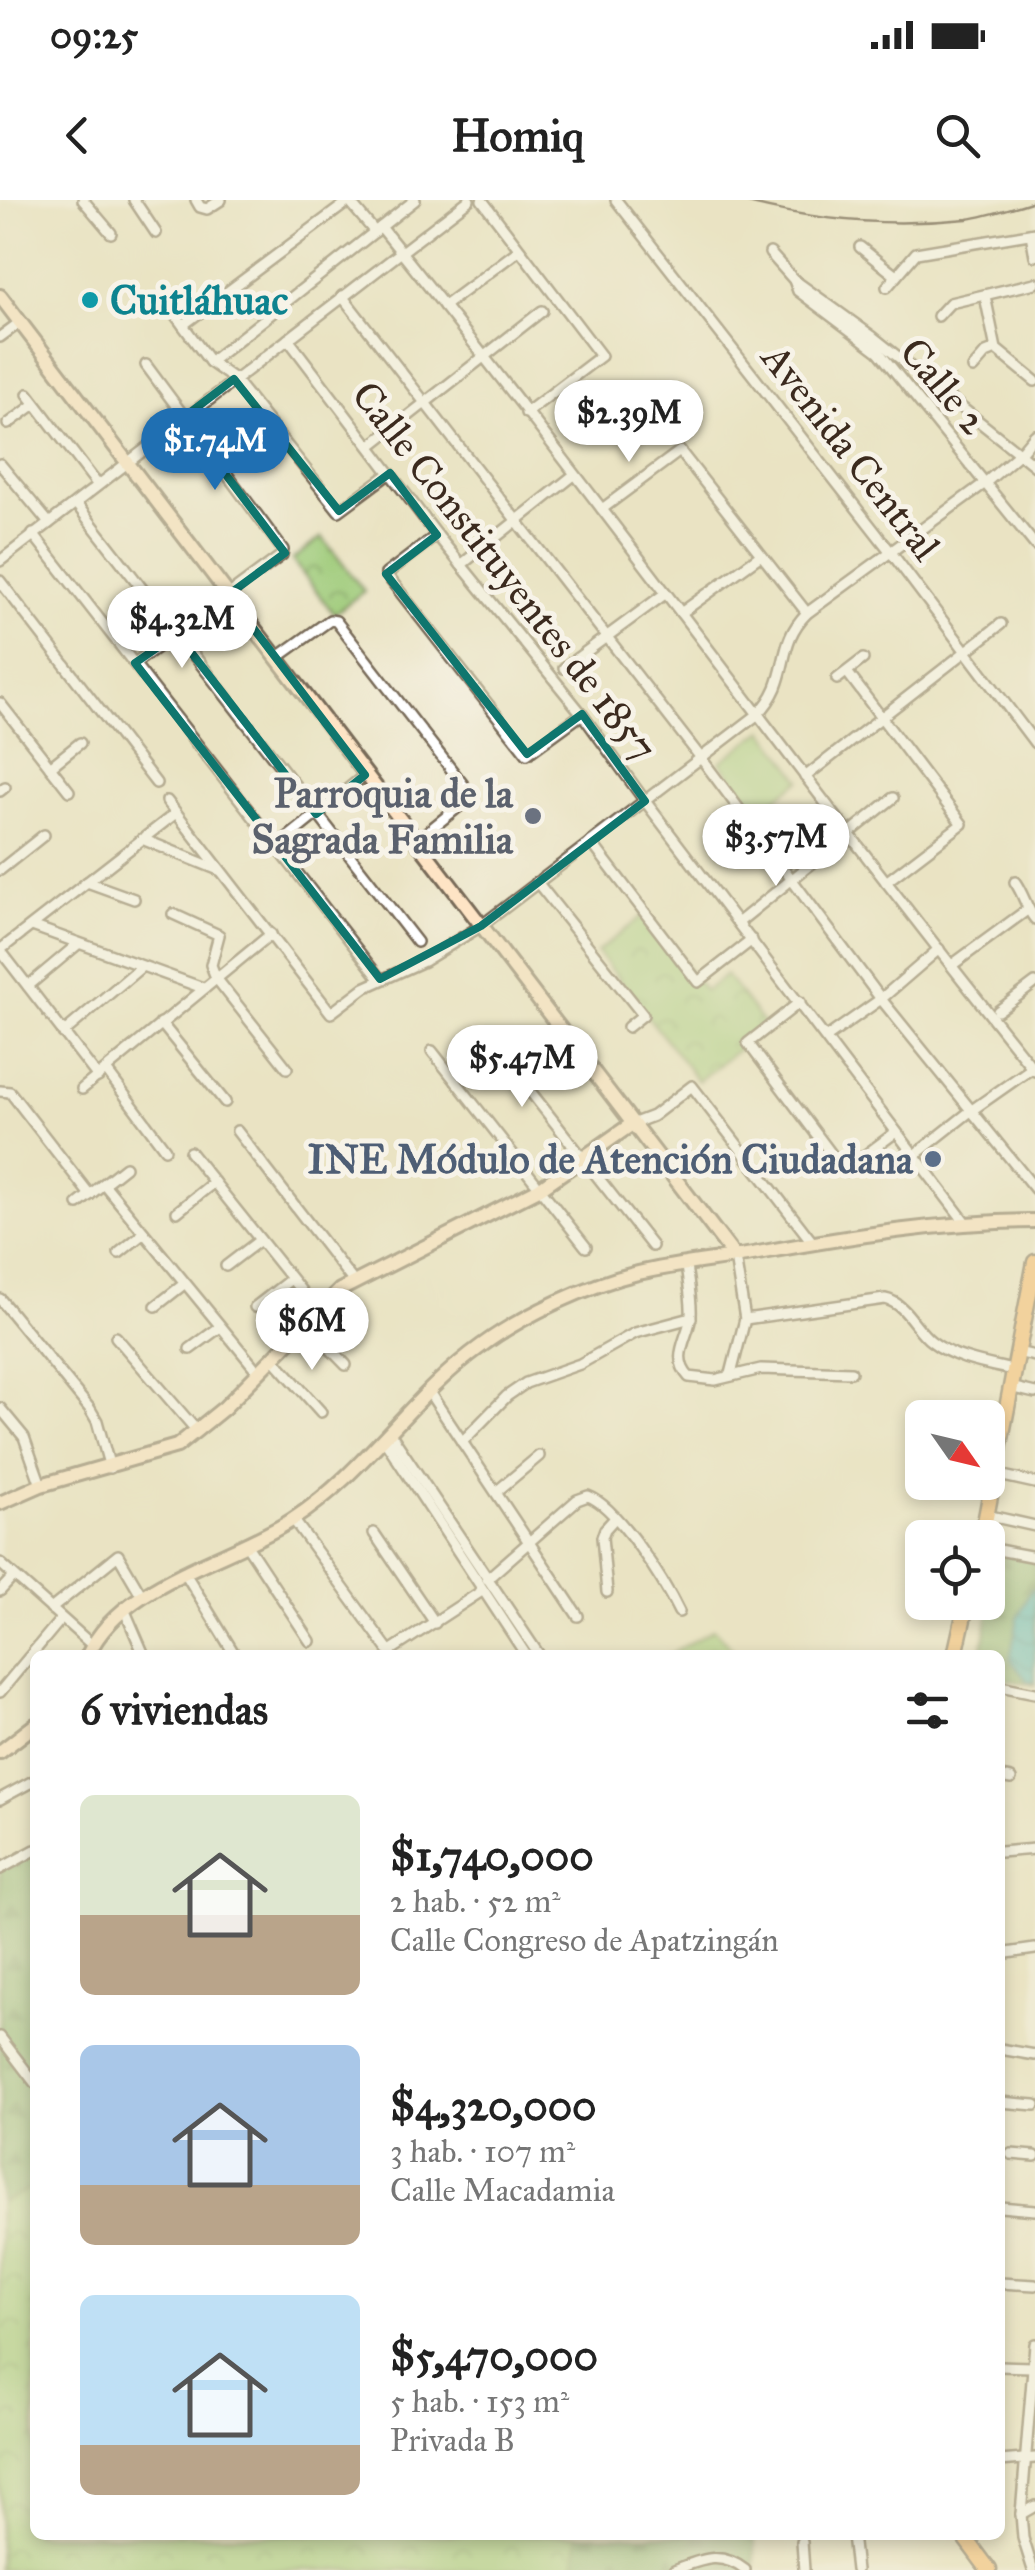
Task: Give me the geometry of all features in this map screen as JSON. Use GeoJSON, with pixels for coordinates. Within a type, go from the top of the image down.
{"type":"FeatureCollection","features":[{"type":"Feature","properties":{"kind":"main road"},"geometry":{"type":"LineString","coordinates":[[0,296],[735,1257]]}},
{"type":"Feature","properties":{"kind":"main road"},"geometry":{"type":"LineString","coordinates":[[0,1503],[41,1486],[163,1452],[198,1431],[353,1281],[539,1189],[632,1124]]}},
{"type":"Feature","properties":{"kind":"main road"},"geometry":{"type":"LineString","coordinates":[[90,1650],[142,1596],[293,1519],[356,1470],[477,1349],[499,1333],[578,1294],[640,1273],[813,1242],[965,1222],[1035,1222]]}},
{"type":"Feature","properties":{"kind":"main road"},"geometry":{"type":"LineString","coordinates":[[1005,1414],[1035,1262]]}},
{"type":"Feature","properties":{"kind":"main road"},"geometry":{"type":"LineString","coordinates":[[0,1493],[33,1484],[41,1486]]}},
{"type":"Feature","properties":{"kind":"main road"},"geometry":{"type":"LineString","coordinates":[[985,1520],[989,1500]]}},
{"type":"Feature","properties":{"kind":"main road"},"geometry":{"type":"LineString","coordinates":[[956,1650],[963,1620]]}},
{"type":"Feature","properties":{"kind":"main road"},"geometry":{"type":"LineString","coordinates":[[0,1752],[30,1729]]}},
{"type":"Feature","properties":{"kind":"main road"},"geometry":{"type":"LineString","coordinates":[[967,2540],[990,2570]]}},
{"type":"Feature","properties":{"kind":"street"},"geometry":{"type":"LineString","coordinates":[[83,200],[111,233]]}},
{"type":"Feature","properties":{"kind":"street"},"geometry":{"type":"LineString","coordinates":[[134,200],[156,233]]}},
{"type":"Feature","properties":{"kind":"street"},"geometry":{"type":"LineString","coordinates":[[196,200],[200,207],[208,209],[221,200]]}},
{"type":"Feature","properties":{"kind":"street"},"geometry":{"type":"LineString","coordinates":[[182,326],[348,200],[401,251],[848,834],[1034,1069],[972,1110],[915,1156]]}},
{"type":"Feature","properties":{"kind":"street"},"geometry":{"type":"LineString","coordinates":[[210,362],[416,200]]}},
{"type":"Feature","properties":{"kind":"street"},"geometry":{"type":"LineString","coordinates":[[0,561],[469,200]]}},
{"type":"Feature","properties":{"kind":"street"},"geometry":{"type":"LineString","coordinates":[[482,200],[601,356],[526,413]]}},
{"type":"Feature","properties":{"kind":"street","name":"Avenida Central"},"geometry":{"type":"LineString","coordinates":[[616,200],[1035,743]]}},
{"type":"Feature","properties":{"kind":"street"},"geometry":{"type":"LineString","coordinates":[[887,287],[916,253],[1033,234],[1035,256]]}},
{"type":"Feature","properties":{"kind":"street"},"geometry":{"type":"LineString","coordinates":[[860,248],[896,276]]}},
{"type":"Feature","properties":{"kind":"street"},"geometry":{"type":"LineString","coordinates":[[444,306],[518,250]]}},
{"type":"Feature","properties":{"kind":"street","name":"Calle 2"},"geometry":{"type":"LineString","coordinates":[[770,253],[794,280],[873,337],[1035,466]]}},
{"type":"Feature","properties":{"kind":"street","name":"Calle 2"},"geometry":{"type":"LineString","coordinates":[[794,280],[798,291],[879,352],[1035,545]]}},
{"type":"Feature","properties":{"kind":"street"},"geometry":{"type":"LineString","coordinates":[[938,316],[950,304],[1035,283]]}},
{"type":"Feature","properties":{"kind":"street"},"geometry":{"type":"LineString","coordinates":[[342,296],[701,758],[881,999],[1035,1189]]}},
{"type":"Feature","properties":{"kind":"street"},"geometry":{"type":"LineString","coordinates":[[985,296],[996,349],[1035,381]]}},
{"type":"Feature","properties":{"kind":"street"},"geometry":{"type":"LineString","coordinates":[[370,446],[542,311]]}},
{"type":"Feature","properties":{"kind":"street"},"geometry":{"type":"LineString","coordinates":[[174,314],[210,362],[234,380],[339,511],[390,473]]}},
{"type":"Feature","properties":{"kind":"street"},"geometry":{"type":"LineString","coordinates":[[0,337],[18,323]]}},
{"type":"Feature","properties":{"kind":"street","name":"Calle Constituyentes de 1857"},"geometry":{"type":"LineString","coordinates":[[288,339],[461,566],[582,714],[965,1222]]}},
{"type":"Feature","properties":{"kind":"street"},"geometry":{"type":"LineString","coordinates":[[973,368],[986,353],[996,349]]}},
{"type":"Feature","properties":{"kind":"street"},"geometry":{"type":"LineString","coordinates":[[146,365],[283,550],[282,555],[228,595]]}},
{"type":"Feature","properties":{"kind":"street"},"geometry":{"type":"LineString","coordinates":[[911,388],[922,378]]}},
{"type":"Feature","properties":{"kind":"street"},"geometry":{"type":"LineString","coordinates":[[28,394],[97,484]]}},
{"type":"Feature","properties":{"kind":"street"},"geometry":{"type":"LineString","coordinates":[[8,424],[35,404]]}},
{"type":"Feature","properties":{"kind":"street"},"geometry":{"type":"LineString","coordinates":[[167,801],[331,1013],[380,979],[424,961],[481,926],[757,715],[773,699],[790,633],[806,613],[985,483],[1020,454],[1035,435]]}},
{"type":"Feature","properties":{"kind":"street"},"geometry":{"type":"LineString","coordinates":[[602,509],[680,451],[806,613]]}},
{"type":"Feature","properties":{"kind":"street"},"geometry":{"type":"LineString","coordinates":[[0,464],[49,523]]}},
{"type":"Feature","properties":{"kind":"street"},"geometry":{"type":"LineString","coordinates":[[461,566],[574,475]]}},
{"type":"Feature","properties":{"kind":"street"},"geometry":{"type":"LineString","coordinates":[[77,505],[416,942]]}},
{"type":"Feature","properties":{"kind":"street"},"geometry":{"type":"LineString","coordinates":[[33,534],[380,979]]}},
{"type":"Feature","properties":{"kind":"street"},"geometry":{"type":"LineString","coordinates":[[437,535],[386,574],[528,754],[582,714]]}},
{"type":"Feature","properties":{"kind":"street"},"geometry":{"type":"LineString","coordinates":[[681,613],[761,556]]}},
{"type":"Feature","properties":{"kind":"street"},"geometry":{"type":"LineString","coordinates":[[0,581],[156,783]]}},
{"type":"Feature","properties":{"kind":"street"},"geometry":{"type":"LineString","coordinates":[[564,668],[666,593]]}},
{"type":"Feature","properties":{"kind":"street"},"geometry":{"type":"LineString","coordinates":[[136,663],[196,619]]}},
{"type":"Feature","properties":{"kind":"street"},"geometry":{"type":"LineString","coordinates":[[277,658],[330,620],[336,620],[472,796],[416,841]]}},
{"type":"Feature","properties":{"kind":"street"},"geometry":{"type":"LineString","coordinates":[[805,778],[1001,624]]}},
{"type":"Feature","properties":{"kind":"street"},"geometry":{"type":"LineString","coordinates":[[838,679],[863,659]]}},
{"type":"Feature","properties":{"kind":"street"},"geometry":{"type":"LineString","coordinates":[[847,672],[962,824],[886,882]]}},
{"type":"Feature","properties":{"kind":"street"},"geometry":{"type":"LineString","coordinates":[[1,708],[69,791]]}},
{"type":"Feature","properties":{"kind":"street"},"geometry":{"type":"LineString","coordinates":[[50,766],[80,743]]}},
{"type":"Feature","properties":{"kind":"street"},"geometry":{"type":"LineString","coordinates":[[276,847],[365,775]]}},
{"type":"Feature","properties":{"kind":"street"},"geometry":{"type":"LineString","coordinates":[[739,922],[893,798]]}},
{"type":"Feature","properties":{"kind":"street"},"geometry":{"type":"LineString","coordinates":[[164,1149],[63,1032],[0,950],[176,813]]}},
{"type":"Feature","properties":{"kind":"street"},"geometry":{"type":"LineString","coordinates":[[0,870],[44,834]]}},
{"type":"Feature","properties":{"kind":"street"},"geometry":{"type":"LineString","coordinates":[[142,839],[222,871]]}},
{"type":"Feature","properties":{"kind":"street"},"geometry":{"type":"LineString","coordinates":[[591,842],[698,982],[752,940]]}},
{"type":"Feature","properties":{"kind":"street"},"geometry":{"type":"LineString","coordinates":[[88,882],[134,899]]}},
{"type":"Feature","properties":{"kind":"street"},"geometry":{"type":"LineString","coordinates":[[537,882],[643,1016],[628,1027]]}},
{"type":"Feature","properties":{"kind":"street"},"geometry":{"type":"LineString","coordinates":[[1015,882],[1035,919]]}},
{"type":"Feature","properties":{"kind":"street"},"geometry":{"type":"LineString","coordinates":[[952,966],[1027,910]]}},
{"type":"Feature","properties":{"kind":"street"},"geometry":{"type":"LineString","coordinates":[[172,914],[219,935],[211,966],[216,978],[287,1068]]}},
{"type":"Feature","properties":{"kind":"street"},"geometry":{"type":"LineString","coordinates":[[32,926],[203,988]]}},
{"type":"Feature","properties":{"kind":"street"},"geometry":{"type":"LineString","coordinates":[[82,1089],[271,934]]}},
{"type":"Feature","properties":{"kind":"street"},"geometry":{"type":"LineString","coordinates":[[28,986],[78,944]]}},
{"type":"Feature","properties":{"kind":"street"},"geometry":{"type":"LineString","coordinates":[[826,1037],[881,999],[939,949]]}},
{"type":"Feature","properties":{"kind":"street"},"geometry":{"type":"LineString","coordinates":[[63,1032],[141,967]]}},
{"type":"Feature","properties":{"kind":"street"},"geometry":{"type":"LineString","coordinates":[[998,1011],[1035,984]]}},
{"type":"Feature","properties":{"kind":"street"},"geometry":{"type":"LineString","coordinates":[[800,1002],[748,1044],[844,1171],[896,1132]]}},
{"type":"Feature","properties":{"kind":"street"},"geometry":{"type":"LineString","coordinates":[[161,1022],[224,1102]]}},
{"type":"Feature","properties":{"kind":"street"},"geometry":{"type":"LineString","coordinates":[[489,1039],[652,1246]]}},
{"type":"Feature","properties":{"kind":"street"},"geometry":{"type":"LineString","coordinates":[[432,1052],[586,1246]]}},
{"type":"Feature","properties":{"kind":"street"},"geometry":{"type":"LineString","coordinates":[[632,1124],[653,1116],[692,1086],[813,1242]]}},
{"type":"Feature","properties":{"kind":"street"},"geometry":{"type":"LineString","coordinates":[[0,1091],[10,1092],[90,1194]]}},
{"type":"Feature","properties":{"kind":"street"},"geometry":{"type":"LineString","coordinates":[[237,1131],[353,1281]]}},
{"type":"Feature","properties":{"kind":"street"},"geometry":{"type":"LineString","coordinates":[[190,1152],[318,1312]]}},
{"type":"Feature","properties":{"kind":"street"},"geometry":{"type":"LineString","coordinates":[[78,1204],[125,1167]]}},
{"type":"Feature","properties":{"kind":"street"},"geometry":{"type":"LineString","coordinates":[[177,1212],[214,1182]]}},
{"type":"Feature","properties":{"kind":"street"},"geometry":{"type":"LineString","coordinates":[[104,1184],[259,1374]]}},
{"type":"Feature","properties":{"kind":"street"},"geometry":{"type":"LineString","coordinates":[[119,1253],[144,1233]]}},
{"type":"Feature","properties":{"kind":"street"},"geometry":{"type":"LineString","coordinates":[[226,1266],[260,1240]]}},
{"type":"Feature","properties":{"kind":"street"},"geometry":{"type":"LineString","coordinates":[[731,1374],[745,1319],[735,1257]]}},
{"type":"Feature","properties":{"kind":"street"},"geometry":{"type":"LineString","coordinates":[[686,1266],[691,1318],[682,1341],[680,1361],[689,1377],[716,1380],[761,1369],[851,1372]]}},
{"type":"Feature","properties":{"kind":"street"},"geometry":{"type":"LineString","coordinates":[[255,1308],[291,1279]]}},
{"type":"Feature","properties":{"kind":"street"},"geometry":{"type":"LineString","coordinates":[[156,1306],[184,1284]]}},
{"type":"Feature","properties":{"kind":"street"},"geometry":{"type":"LineString","coordinates":[[0,1299],[90,1408],[110,1468]]}},
{"type":"Feature","properties":{"kind":"street"},"geometry":{"type":"LineString","coordinates":[[745,1319],[893,1300],[934,1344],[951,1353],[1014,1370]]}},
{"type":"Feature","properties":{"kind":"street"},"geometry":{"type":"LineString","coordinates":[[462,1442],[507,1396],[526,1383],[580,1364],[636,1332],[691,1318]]}},
{"type":"Feature","properties":{"kind":"street"},"geometry":{"type":"LineString","coordinates":[[306,1324],[346,1365]]}},
{"type":"Feature","properties":{"kind":"street"},"geometry":{"type":"LineString","coordinates":[[190,1349],[220,1327]]}},
{"type":"Feature","properties":{"kind":"street"},"geometry":{"type":"LineString","coordinates":[[116,1337],[198,1431]]}},
{"type":"Feature","properties":{"kind":"street"},"geometry":{"type":"LineString","coordinates":[[1017,1352],[1035,1356]]}},
{"type":"Feature","properties":{"kind":"street"},"geometry":{"type":"LineString","coordinates":[[273,1358],[321,1412]]}},
{"type":"Feature","properties":{"kind":"street"},"geometry":{"type":"LineString","coordinates":[[1010,1387],[1035,1393]]}},
{"type":"Feature","properties":{"kind":"street"},"geometry":{"type":"LineString","coordinates":[[430,1392],[578,1616]]}},
{"type":"Feature","properties":{"kind":"street"},"geometry":{"type":"LineString","coordinates":[[1,1410],[24,1437],[41,1486]]}},
{"type":"Feature","properties":{"kind":"street"},"geometry":{"type":"LineString","coordinates":[[387,1436],[475,1570],[482,1590],[534,1650]]}},
{"type":"Feature","properties":{"kind":"street"},"geometry":{"type":"LineString","coordinates":[[496,1492],[539,1456]]}},
{"type":"Feature","properties":{"kind":"street"},"geometry":{"type":"LineString","coordinates":[[1005,1476],[1035,1483]]}},
{"type":"Feature","properties":{"kind":"street"},"geometry":{"type":"LineString","coordinates":[[487,1579],[577,1500],[588,1496],[597,1499],[615,1518],[679,1612]]}},
{"type":"Feature","properties":{"kind":"street"},"geometry":{"type":"LineString","coordinates":[[986,1515],[1035,1526]]}},
{"type":"Feature","properties":{"kind":"street"},"geometry":{"type":"LineString","coordinates":[[607,1592],[602,1537],[615,1518]]}},
{"type":"Feature","properties":{"kind":"street"},"geometry":{"type":"LineString","coordinates":[[293,1519],[389,1650]]}},
{"type":"Feature","properties":{"kind":"street"},"geometry":{"type":"LineString","coordinates":[[374,1533],[435,1623]]}},
{"type":"Feature","properties":{"kind":"street"},"geometry":{"type":"LineString","coordinates":[[246,1544],[310,1641]]}},
{"type":"Feature","properties":{"kind":"street"},"geometry":{"type":"LineString","coordinates":[[1005,1551],[1035,1557]]}},
{"type":"Feature","properties":{"kind":"street"},"geometry":{"type":"LineString","coordinates":[[50,1609],[118,1555],[142,1596]]}},
{"type":"Feature","properties":{"kind":"street"},"geometry":{"type":"LineString","coordinates":[[0,1563],[90,1650]]}},
{"type":"Feature","properties":{"kind":"street"},"geometry":{"type":"LineString","coordinates":[[475,1570],[487,1579],[524,1650]]}},
{"type":"Feature","properties":{"kind":"street"},"geometry":{"type":"LineString","coordinates":[[185,1574],[232,1650]]}},
{"type":"Feature","properties":{"kind":"street"},"geometry":{"type":"LineString","coordinates":[[0,1591],[14,1576]]}},
{"type":"Feature","properties":{"kind":"street"},"geometry":{"type":"LineString","coordinates":[[395,1650],[482,1590]]}},
{"type":"Feature","properties":{"kind":"street"},"geometry":{"type":"LineString","coordinates":[[124,1611],[142,1650]]}},
{"type":"Feature","properties":{"kind":"street"},"geometry":{"type":"LineString","coordinates":[[35,1650],[61,1619]]}},
{"type":"Feature","properties":{"kind":"street"},"geometry":{"type":"LineString","coordinates":[[0,1692],[30,1656]]}},
{"type":"Feature","properties":{"kind":"street"},"geometry":{"type":"LineString","coordinates":[[1005,1687],[1035,1692]]}},
{"type":"Feature","properties":{"kind":"street"},"geometry":{"type":"LineString","coordinates":[[0,1799],[30,1783]]}},
{"type":"Feature","properties":{"kind":"street"},"geometry":{"type":"LineString","coordinates":[[1005,1851],[1035,1848]]}},
{"type":"Feature","properties":{"kind":"street"},"geometry":{"type":"LineString","coordinates":[[0,1869],[30,1853]]}},
{"type":"Feature","properties":{"kind":"street"},"geometry":{"type":"LineString","coordinates":[[1005,1953],[1035,1949]]}},
{"type":"Feature","properties":{"kind":"street"},"geometry":{"type":"LineString","coordinates":[[0,2037],[30,2076]]}},
{"type":"Feature","properties":{"kind":"street"},"geometry":{"type":"LineString","coordinates":[[1005,2050],[1035,2055]]}},
{"type":"Feature","properties":{"kind":"street"},"geometry":{"type":"LineString","coordinates":[[1005,2102],[1035,2105]]}},
{"type":"Feature","properties":{"kind":"street"},"geometry":{"type":"LineString","coordinates":[[1012,2154],[1035,2156]]}},
{"type":"Feature","properties":{"kind":"street"},"geometry":{"type":"LineString","coordinates":[[1005,2208],[1035,2210]]}},
{"type":"Feature","properties":{"kind":"street"},"geometry":{"type":"LineString","coordinates":[[1005,2282],[1035,2285]]}},
{"type":"Feature","properties":{"kind":"street"},"geometry":{"type":"LineString","coordinates":[[1033,2570],[1023,2538],[1021,2514],[1031,2458],[1035,2344]]}},
{"type":"Feature","properties":{"kind":"street"},"geometry":{"type":"LineString","coordinates":[[1005,2366],[1032,2366]]}},
{"type":"Feature","properties":{"kind":"street"},"geometry":{"type":"LineString","coordinates":[[1005,2461],[1031,2458]]}},
{"type":"Feature","properties":{"kind":"street"},"geometry":{"type":"LineString","coordinates":[[1021,2514],[1035,2506]]}},
{"type":"Feature","properties":{"kind":"street"},"geometry":{"type":"LineString","coordinates":[[853,2540],[856,2570]]}},
{"type":"Feature","properties":{"kind":"street"},"geometry":{"type":"LineString","coordinates":[[802,2542],[804,2570]]}},
{"type":"Feature","properties":{"kind":"street"},"geometry":{"type":"LineString","coordinates":[[674,2570],[711,2556],[732,2560],[745,2570]]}},
{"type":"Feature","properties":{"kind":"highlighted area"},"geometry":{"type":"Polygon","coordinates":[[[234,379],[339,511],[390,473],[437,535],[386,574],[527,754],[582,714],[645,801],[481,926],[380,979],[135,663],[177,634],[316,814],[365,775],[228,595],[285,553],[183,418],[234,379]]]}},
{"type":"Feature","properties":{"kind":"green space"},"geometry":{"type":"Polygon","coordinates":[[[322,537],[364,591],[334,614],[292,560],[322,537]]]}},
{"type":"Feature","properties":{"kind":"green space"},"geometry":{"type":"Polygon","coordinates":[[[764,730],[801,780],[758,812],[720,762],[764,730]]]}},
{"type":"Feature","properties":{"kind":"green space"},"geometry":{"type":"Polygon","coordinates":[[[645,914],[705,991],[726,975],[766,1027],[698,1081],[597,952],[645,914]]]}},
{"type":"Feature","properties":{"kind":"green space"},"geometry":{"type":"Polygon","coordinates":[[[1005,1554],[1035,1557],[1035,1685],[1005,1679],[1005,1650],[982,1650],[988,1620],[1005,1620],[1005,1554]]]}},
{"type":"Feature","properties":{"kind":"green space"},"geometry":{"type":"Polygon","coordinates":[[[714,1629],[733,1650],[677,1650],[714,1629]]]}},
{"type":"Feature","properties":{"kind":"green space"},"geometry":{"type":"Polygon","coordinates":[[[30,1852],[30,2540],[755,2540],[755,2570],[0,2570],[0,1869],[30,1852]]]}},
{"type":"Feature","properties":{"kind":"green space"},"geometry":{"type":"Polygon","coordinates":[[[30,2188],[30,2540],[577,2540],[574,2570],[0,2570],[0,2203],[30,2188]]]}},
{"type":"Feature","properties":{"kind":"water"},"geometry":{"type":"Polygon","coordinates":[[[1031,1589],[1035,1589],[1035,1682],[1028,1682],[1010,1659],[1018,1617],[1031,1589]]]}},
{"type":"Feature","properties":{"kind":"railway"},"geometry":{"type":"LineString","coordinates":[[737,200],[822,217],[909,222],[976,218],[1035,201]]}},
{"type":"Feature","properties":{"kind":"place","name":"Cuitláhuac"},"geometry":{"type":"Point","coordinates":[90,300]}},
{"type":"Feature","properties":{"kind":"place","name":"Parroquia de la Sagrada Familia"},"geometry":{"type":"Point","coordinates":[533,816]}},
{"type":"Feature","properties":{"kind":"place","name":"INE Módulo de Atención Ciudadana"},"geometry":{"type":"Point","coordinates":[933,1159]}}]}
